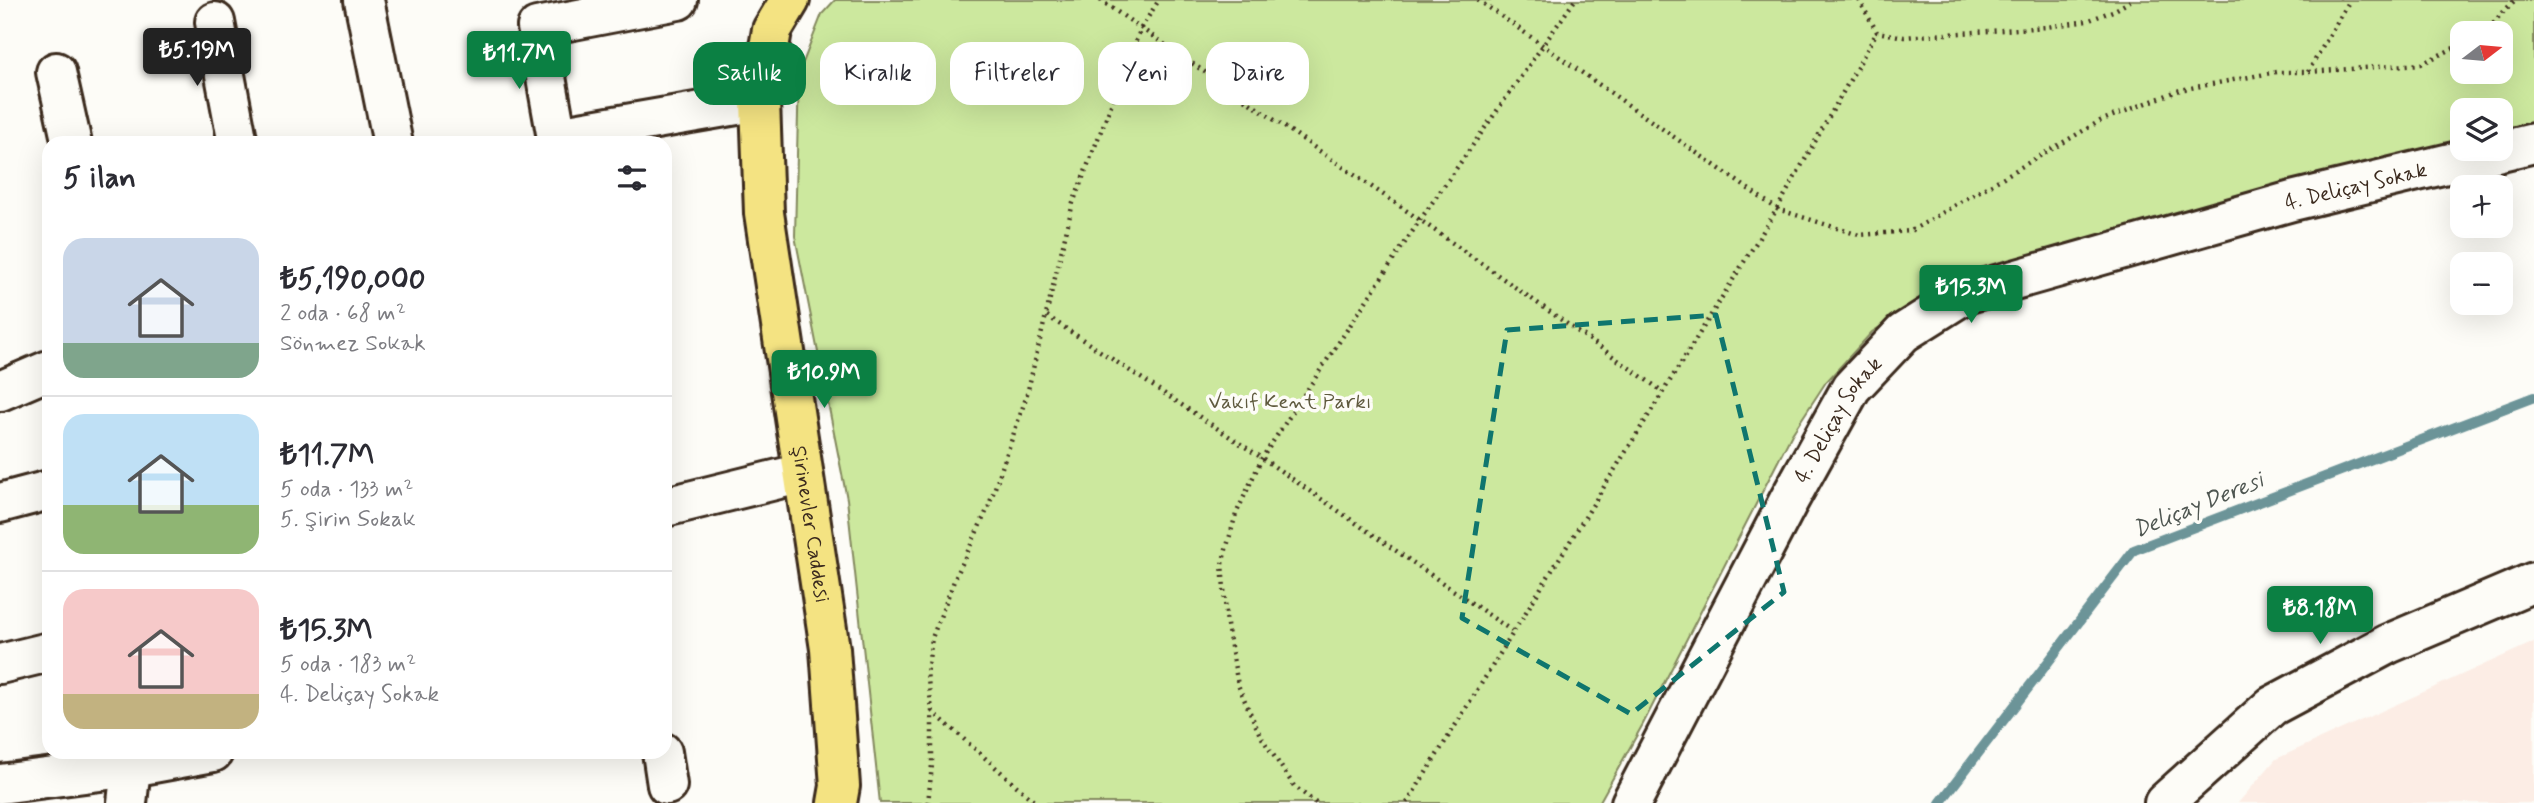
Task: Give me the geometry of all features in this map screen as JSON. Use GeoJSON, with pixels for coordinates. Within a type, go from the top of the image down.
{"type":"FeatureCollection","features":[{"type":"Feature","properties":{"kind":"main road","name":"Şirinevler Caddesi"},"geometry":{"type":"LineString","coordinates":[[770,42],[772,30],[790,0]]}},
{"type":"Feature","properties":{"kind":"main road","name":"Şirinevler Caddesi"},"geometry":{"type":"LineString","coordinates":[[760,105],[764,213],[830,649],[840,786],[837,803]]}},
{"type":"Feature","properties":{"kind":"street"},"geometry":{"type":"LineString","coordinates":[[364,0],[391,136]]}},
{"type":"Feature","properties":{"kind":"street"},"geometry":{"type":"LineString","coordinates":[[557,136],[537,27],[678,0]]}},
{"type":"Feature","properties":{"kind":"street"},"geometry":{"type":"LineString","coordinates":[[215,22],[236,136]]}},
{"type":"Feature","properties":{"kind":"street"},"geometry":{"type":"LineString","coordinates":[[56,72],[70,136]]}},
{"type":"Feature","properties":{"kind":"street"},"geometry":{"type":"LineString","coordinates":[[579,136],[739,105]]}},
{"type":"Feature","properties":{"kind":"street","name":"4. Deliçay Sokak"},"geometry":{"type":"LineString","coordinates":[[1631,803],[1788,502],[1851,388],[1903,333],[1965,294],[2292,201],[2534,143]]}},
{"type":"Feature","properties":{"kind":"street"},"geometry":{"type":"LineString","coordinates":[[0,391],[42,373]]}},
{"type":"Feature","properties":{"kind":"street"},"geometry":{"type":"LineString","coordinates":[[672,505],[803,473]]}},
{"type":"Feature","properties":{"kind":"street"},"geometry":{"type":"LineString","coordinates":[[0,503],[42,492]]}},
{"type":"Feature","properties":{"kind":"street"},"geometry":{"type":"LineString","coordinates":[[2164,803],[2272,706],[2388,644],[2534,582]]}},
{"type":"Feature","properties":{"kind":"street"},"geometry":{"type":"LineString","coordinates":[[0,664],[42,654]]}},
{"type":"Feature","properties":{"kind":"street"},"geometry":{"type":"LineString","coordinates":[[0,784],[129,785],[195,759]]}},
{"type":"Feature","properties":{"kind":"path"},"geometry":{"type":"LineString","coordinates":[[1100,0],[1420,220],[1662,391]]}},
{"type":"Feature","properties":{"kind":"path"},"geometry":{"type":"LineString","coordinates":[[928,803],[932,765],[932,710],[927,673],[932,638],[954,581],[988,508],[1026,398],[1073,203],[1141,28],[1159,0]]}},
{"type":"Feature","properties":{"kind":"path"},"geometry":{"type":"LineString","coordinates":[[1478,0],[1777,209],[1859,235],[1911,231],[2100,121],[2180,90],[2276,72],[2421,64],[2450,50]]}},
{"type":"Feature","properties":{"kind":"path"},"geometry":{"type":"LineString","coordinates":[[1316,803],[1294,786],[1260,735],[1238,685],[1227,625],[1223,564],[1236,514],[1262,457],[1420,220],[1575,0]]}},
{"type":"Feature","properties":{"kind":"path"},"geometry":{"type":"LineString","coordinates":[[1858,0],[1877,32],[1904,37],[2047,27],[2087,20],[2115,10],[2132,0]]}},
{"type":"Feature","properties":{"kind":"path"},"geometry":{"type":"LineString","coordinates":[[2308,72],[2350,0]]}},
{"type":"Feature","properties":{"kind":"path"},"geometry":{"type":"LineString","coordinates":[[2495,21],[2515,0]]}},
{"type":"Feature","properties":{"kind":"path"},"geometry":{"type":"LineString","coordinates":[[1407,803],[1777,209],[1877,32]]}},
{"type":"Feature","properties":{"kind":"path"},"geometry":{"type":"LineString","coordinates":[[1047,316],[1262,457],[1513,631]]}},
{"type":"Feature","properties":{"kind":"path"},"geometry":{"type":"LineString","coordinates":[[932,710],[1036,803]]}},
{"type":"Feature","properties":{"kind":"highlighted area"},"geometry":{"type":"Polygon","coordinates":[[[1716,315],[1784,592],[1631,714],[1462,618],[1507,330],[1716,315]]]}},
{"type":"Feature","properties":{"kind":"shaded area"},"geometry":{"type":"Polygon","coordinates":[[[2534,642],[2534,803],[2238,803],[2276,759],[2534,642]]]}},
{"type":"Feature","properties":{"kind":"green space","name":"Vakıf Kent Parkı"},"geometry":{"type":"Polygon","coordinates":[[[835,0],[2534,0],[2534,127],[2513,132],[2513,98],[2450,98],[2450,148],[1926,298],[1872,332],[1826,382],[1792,434],[1643,724],[1599,803],[880,803],[847,499],[795,236],[798,105],[806,105],[806,55],[822,14],[835,0]]]}},
{"type":"Feature","properties":{"kind":"waterway","name":"Deliçay Deresi"},"geometry":{"type":"LineString","coordinates":[[1940,803],[2134,550],[2534,397]]}}]}
